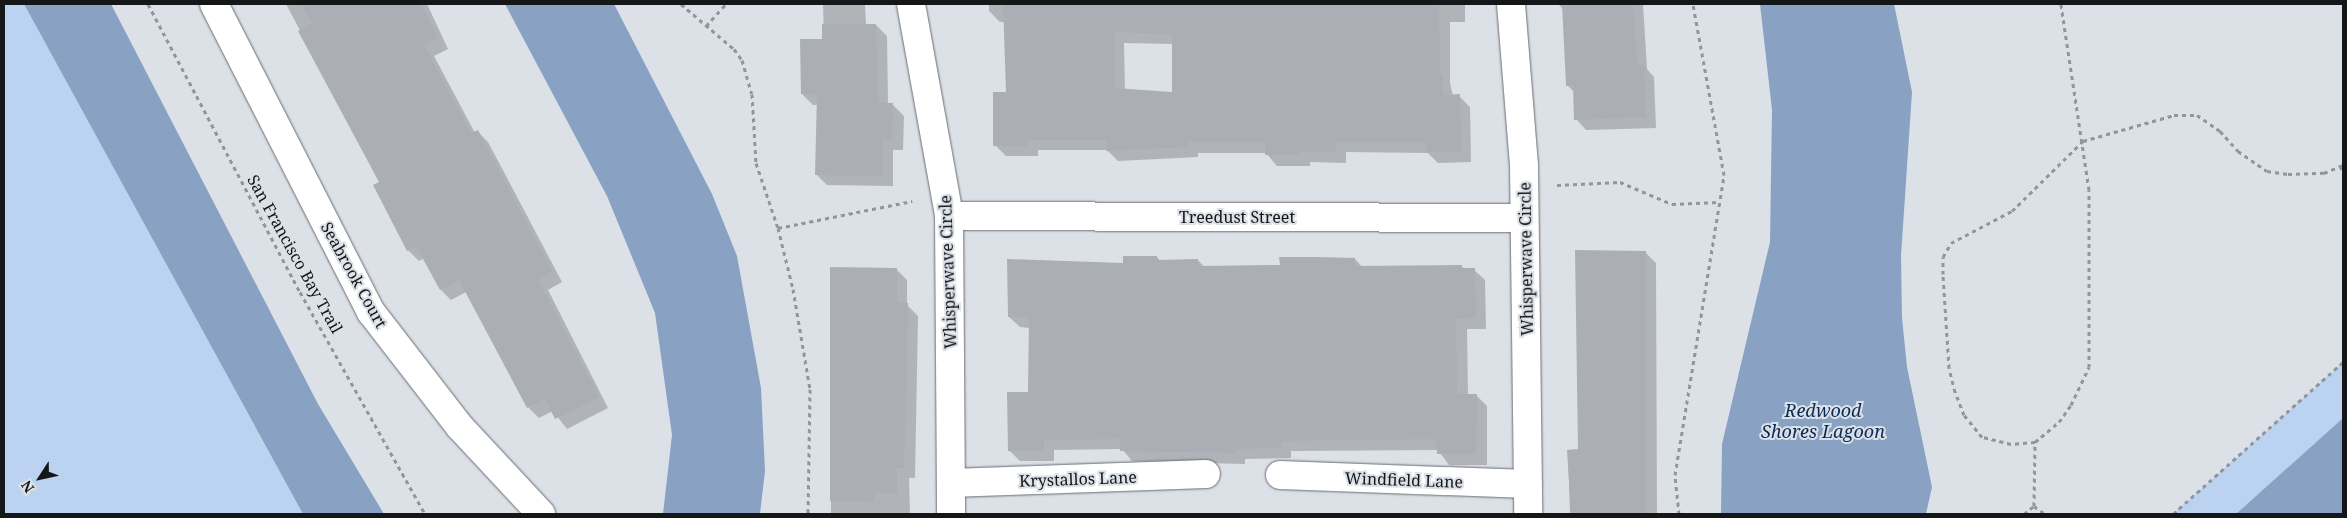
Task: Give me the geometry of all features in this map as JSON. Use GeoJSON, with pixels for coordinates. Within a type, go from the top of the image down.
{"type":"FeatureCollection","features":[{"type":"Feature","properties":{"kind":"street","name":"Seabrook Court"},"geometry":{"type":"LineString","coordinates":[[214,4],[371,312],[460,427],[541,514]]}},
{"type":"Feature","properties":{"kind":"street","name":"Whisperwave Circle"},"geometry":{"type":"LineString","coordinates":[[911,4],[949,216],[951,514]]}},
{"type":"Feature","properties":{"kind":"street","name":"Whisperwave Circle"},"geometry":{"type":"LineString","coordinates":[[1511,4],[1523,133],[1528,514]]}},
{"type":"Feature","properties":{"kind":"street","name":"Treedust Street"},"geometry":{"type":"LineString","coordinates":[[949,216],[1524,218]]}},
{"type":"Feature","properties":{"kind":"street","name":"Krystallos Lane"},"geometry":{"type":"LineString","coordinates":[[951,483],[1206,474]]}},
{"type":"Feature","properties":{"kind":"street","name":"Windfield Lane"},"geometry":{"type":"LineString","coordinates":[[1280,475],[1528,484]]}},
{"type":"Feature","properties":{"kind":"path","name":"San Francisco Bay Trail"},"geometry":{"type":"LineString","coordinates":[[148,4],[300,292],[425,514]]}},
{"type":"Feature","properties":{"kind":"path"},"geometry":{"type":"LineString","coordinates":[[681,4],[706,26],[726,40],[742,60],[752,94],[756,163],[778,228],[793,288],[810,389],[808,514]]}},
{"type":"Feature","properties":{"kind":"path"},"geometry":{"type":"LineString","coordinates":[[706,26],[726,4]]}},
{"type":"Feature","properties":{"kind":"path"},"geometry":{"type":"LineString","coordinates":[[1679,514],[1675,476],[1724,175],[1693,4]]}},
{"type":"Feature","properties":{"kind":"path"},"geometry":{"type":"LineString","coordinates":[[2060,4],[2083,141],[2089,190],[2089,367],[2071,405],[2059,422],[2035,442],[1990,441],[1974,429],[1964,415],[1949,368],[1943,257],[1951,244],[2012,211],[2046,181],[2083,141],[2174,114],[2197,115],[2220,131],[2252,162],[2266,171],[2288,174],[2324,173],[2342,166],[2343,174]]}},
{"type":"Feature","properties":{"kind":"path"},"geometry":{"type":"LineString","coordinates":[[1552,185],[1620,182],[1672,204],[1719,202]]}},
{"type":"Feature","properties":{"kind":"path"},"geometry":{"type":"LineString","coordinates":[[778,228],[916,200]]}},
{"type":"Feature","properties":{"kind":"path"},"geometry":{"type":"LineString","coordinates":[[2173,514],[2343,362]]}},
{"type":"Feature","properties":{"kind":"path"},"geometry":{"type":"LineString","coordinates":[[2034,506],[2035,442]]}},
{"type":"Feature","properties":{"kind":"path"},"geometry":{"type":"LineString","coordinates":[[2024,514],[2034,506]]}},
{"type":"Feature","properties":{"kind":"path"},"geometry":{"type":"LineString","coordinates":[[2034,506],[2045,514]]}},
{"type":"Feature","properties":{"kind":"shaded area"},"geometry":{"type":"Polygon","coordinates":[[[4,4],[24,4],[303,514],[4,514],[4,4]]]}},
{"type":"Feature","properties":{"kind":"shaded area"},"geometry":{"type":"Polygon","coordinates":[[[2343,362],[2343,418],[2236,514],[2173,514],[2343,362]]]}},
{"type":"Feature","properties":{"kind":"water"},"geometry":{"type":"Polygon","coordinates":[[[24,4],[111,4],[318,404],[384,514],[303,514],[24,4]]]}},
{"type":"Feature","properties":{"kind":"water"},"geometry":{"type":"Polygon","coordinates":[[[505,4],[614,4],[712,194],[737,256],[761,388],[765,471],[760,514],[663,514],[672,435],[655,313],[607,196],[505,4]]]}},
{"type":"Feature","properties":{"kind":"water","name":"Redwood Shores Lagoon"},"geometry":{"type":"Polygon","coordinates":[[[1760,4],[1894,4],[1912,92],[1901,256],[1902,318],[1907,367],[1932,487],[1926,514],[1721,514],[1722,444],[1770,242],[1772,110],[1760,4]]]}},
{"type":"Feature","properties":{"kind":"water"},"geometry":{"type":"Polygon","coordinates":[[[2343,418],[2343,514],[2236,514],[2343,418]]]}},
{"type":"Feature","properties":{"kind":"building"},"geometry":{"type":"Polygon","coordinates":[[[302,4],[421,4],[438,38],[424,45],[471,133],[478,130],[552,271],[538,279],[599,397],[555,419],[545,399],[527,408],[459,280],[440,290],[416,246],[407,251],[373,185],[379,182],[298,31],[312,24],[302,4]]]}},
{"type":"Feature","properties":{"kind":"building"},"geometry":{"type":"Polygon","coordinates":[[[1003,4],[1439,4],[1440,74],[1443,74],[1443,95],[1460,94],[1461,152],[1426,152],[1426,142],[1336,142],[1335,152],[1299,152],[1299,155],[1265,155],[1265,142],[1188,142],[1188,147],[1106,151],[1106,140],[1027,140],[1028,146],[993,146],[993,92],[1006,92],[1003,4]],[[1114,32],[1115,88],[1172,92],[1172,34],[1114,32]]]}},
{"type":"Feature","properties":{"kind":"building"},"geometry":{"type":"Polygon","coordinates":[[[1562,4],[1633,4],[1637,65],[1644,65],[1646,117],[1574,120],[1573,85],[1566,86],[1562,4]]]}},
{"type":"Feature","properties":{"kind":"building"},"geometry":{"type":"Polygon","coordinates":[[[822,24],[876,24],[878,103],[893,103],[892,139],[883,139],[883,176],[815,175],[817,94],[801,94],[800,39],[822,39],[822,24]]]}},
{"type":"Feature","properties":{"kind":"building"},"geometry":{"type":"Polygon","coordinates":[[[1575,250],[1646,251],[1646,514],[1571,514],[1567,450],[1578,449],[1575,250]]]}},
{"type":"Feature","properties":{"kind":"building"},"geometry":{"type":"Polygon","coordinates":[[[1123,256],[1157,256],[1157,260],[1198,259],[1198,266],[1280,265],[1279,257],[1317,257],[1355,258],[1355,266],[1462,265],[1462,268],[1475,268],[1476,318],[1456,319],[1457,394],[1477,394],[1476,454],[1437,454],[1436,439],[1281,441],[1281,448],[1235,449],[1235,453],[1120,451],[1120,439],[1044,440],[1044,450],[1008,451],[1007,392],[1028,392],[1029,317],[1008,317],[1007,259],[1123,263],[1123,256]]]}},
{"type":"Feature","properties":{"kind":"building"},"geometry":{"type":"Polygon","coordinates":[[[830,267],[897,268],[897,303],[908,303],[904,468],[897,468],[897,493],[874,493],[875,502],[830,501],[830,267]]]}}]}
